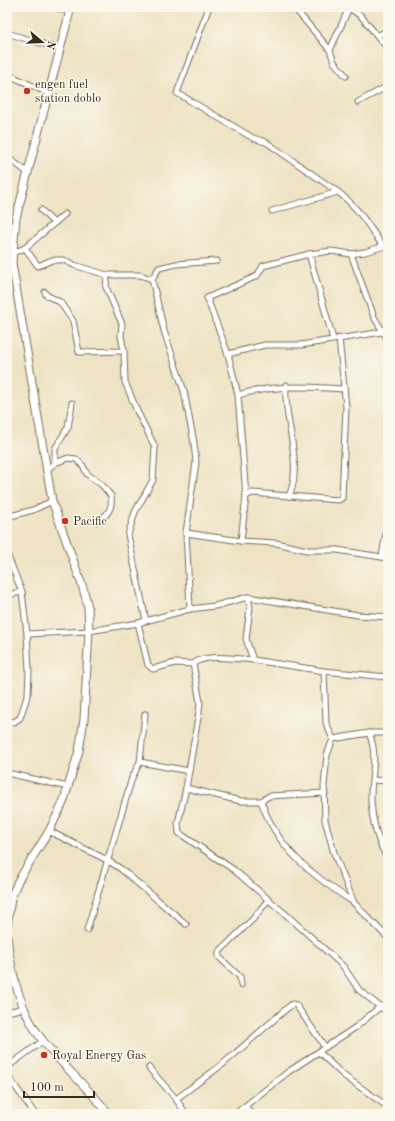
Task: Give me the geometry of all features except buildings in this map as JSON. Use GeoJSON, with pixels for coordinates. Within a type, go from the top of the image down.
{"type":"FeatureCollection","features":[{"type":"Feature","properties":{"kind":"main road"},"geometry":{"type":"LineString","coordinates":[[7,926],[11,898],[49,831],[68,787],[82,738],[89,631],[88,607],[83,588],[52,501],[13,272],[12,253],[16,218],[70,10]]}},
{"type":"Feature","properties":{"kind":"main road"},"geometry":{"type":"LineString","coordinates":[[7,936],[9,962],[24,1008],[43,1041],[109,1114]]}},
{"type":"Feature","properties":{"kind":"street"},"geometry":{"type":"LineString","coordinates":[[54,7],[70,10]]}},
{"type":"Feature","properties":{"kind":"street"},"geometry":{"type":"LineString","coordinates":[[209,7],[177,93],[253,138],[266,142],[338,192],[349,201],[365,219],[385,245],[365,252],[351,254],[331,251],[309,254],[264,266],[257,276],[207,298],[228,354],[238,395],[246,496],[241,541]]}},
{"type":"Feature","properties":{"kind":"street"},"geometry":{"type":"LineString","coordinates":[[282,7],[296,10],[330,50],[334,62],[346,76]]}},
{"type":"Feature","properties":{"kind":"street"},"geometry":{"type":"LineString","coordinates":[[330,50],[348,8],[361,16],[388,49]]}},
{"type":"Feature","properties":{"kind":"street"},"geometry":{"type":"LineString","coordinates":[[378,35],[388,32]]}},
{"type":"Feature","properties":{"kind":"street"},"geometry":{"type":"LineString","coordinates":[[7,33],[60,49]]}},
{"type":"Feature","properties":{"kind":"street"},"geometry":{"type":"LineString","coordinates":[[7,74],[48,93]]}},
{"type":"Feature","properties":{"kind":"street"},"geometry":{"type":"LineString","coordinates":[[358,102],[388,86]]}},
{"type":"Feature","properties":{"kind":"street"},"geometry":{"type":"LineString","coordinates":[[7,157],[27,172]]}},
{"type":"Feature","properties":{"kind":"street"},"geometry":{"type":"LineString","coordinates":[[272,210],[338,192]]}},
{"type":"Feature","properties":{"kind":"street"},"geometry":{"type":"LineString","coordinates":[[41,210],[54,223]]}},
{"type":"Feature","properties":{"kind":"street"},"geometry":{"type":"LineString","coordinates":[[12,253],[26,248],[65,214]]}},
{"type":"Feature","properties":{"kind":"street"},"geometry":{"type":"LineString","coordinates":[[26,248],[38,266],[52,260],[64,260],[74,265],[107,275],[140,275],[152,279]]}},
{"type":"Feature","properties":{"kind":"street"},"geometry":{"type":"LineString","coordinates":[[309,254],[333,339]]}},
{"type":"Feature","properties":{"kind":"street"},"geometry":{"type":"LineString","coordinates":[[351,254],[374,317],[388,340]]}},
{"type":"Feature","properties":{"kind":"street"},"geometry":{"type":"LineString","coordinates":[[190,609],[186,533],[196,462],[192,426],[184,391],[164,331],[152,279],[159,268],[176,264],[217,261]]}},
{"type":"Feature","properties":{"kind":"street"},"geometry":{"type":"LineString","coordinates":[[107,275],[106,288],[122,324],[121,336],[124,351],[125,382],[137,412],[155,447],[154,480],[135,512],[128,535],[146,621]]}},
{"type":"Feature","properties":{"kind":"street"},"geometry":{"type":"LineString","coordinates":[[45,292],[46,295],[60,302],[73,321],[78,352],[124,351]]}},
{"type":"Feature","properties":{"kind":"street"},"geometry":{"type":"LineString","coordinates":[[228,354],[265,346],[301,345],[382,332]]}},
{"type":"Feature","properties":{"kind":"street"},"geometry":{"type":"LineString","coordinates":[[246,496],[252,493],[338,500],[342,498],[346,407],[339,338]]}},
{"type":"Feature","properties":{"kind":"street"},"geometry":{"type":"LineString","coordinates":[[238,395],[260,388],[286,386],[344,389]]}},
{"type":"Feature","properties":{"kind":"street"},"geometry":{"type":"LineString","coordinates":[[286,386],[285,399],[293,444],[293,486],[289,496]]}},
{"type":"Feature","properties":{"kind":"street"},"geometry":{"type":"LineString","coordinates":[[55,463],[55,449],[68,427],[72,403]]}},
{"type":"Feature","properties":{"kind":"street"},"geometry":{"type":"LineString","coordinates":[[46,471],[55,463],[68,458],[76,459],[83,466],[87,474],[102,485],[111,496],[110,510],[104,518],[97,521]]}},
{"type":"Feature","properties":{"kind":"street"},"geometry":{"type":"LineString","coordinates":[[7,517],[33,510],[52,501]]}},
{"type":"Feature","properties":{"kind":"street"},"geometry":{"type":"LineString","coordinates":[[382,557],[388,520]]}},
{"type":"Feature","properties":{"kind":"street"},"geometry":{"type":"LineString","coordinates":[[186,533],[241,541],[276,543],[307,550],[337,550],[388,558]]}},
{"type":"Feature","properties":{"kind":"street"},"geometry":{"type":"LineString","coordinates":[[7,554],[22,592],[27,634],[29,670],[28,694],[20,718],[14,722],[7,721]]}},
{"type":"Feature","properties":{"kind":"street"},"geometry":{"type":"LineString","coordinates":[[7,595],[22,592]]}},
{"type":"Feature","properties":{"kind":"street"},"geometry":{"type":"LineString","coordinates":[[27,634],[89,631],[138,623],[190,609],[215,606],[248,597],[358,615],[388,617]]}},
{"type":"Feature","properties":{"kind":"street"},"geometry":{"type":"LineString","coordinates":[[248,597],[250,607],[246,639],[253,660]]}},
{"type":"Feature","properties":{"kind":"street"},"geometry":{"type":"LineString","coordinates":[[138,623],[148,665],[153,669],[175,663],[194,664]]}},
{"type":"Feature","properties":{"kind":"street"},"geometry":{"type":"LineString","coordinates":[[388,677],[324,671],[253,660],[213,658],[198,659],[194,664],[200,702],[186,788],[178,823],[179,832],[234,870],[316,941],[342,966],[359,990],[388,1013]]}},
{"type":"Feature","properties":{"kind":"street"},"geometry":{"type":"LineString","coordinates":[[324,671],[326,723],[333,739],[327,755],[325,820],[334,853],[354,903]]}},
{"type":"Feature","properties":{"kind":"street"},"geometry":{"type":"LineString","coordinates":[[87,930],[132,778],[140,762],[145,714]]}},
{"type":"Feature","properties":{"kind":"street"},"geometry":{"type":"LineString","coordinates":[[333,739],[369,733],[388,733]]}},
{"type":"Feature","properties":{"kind":"street"},"geometry":{"type":"LineString","coordinates":[[369,733],[375,751],[371,801],[378,838],[388,860]]}},
{"type":"Feature","properties":{"kind":"street"},"geometry":{"type":"LineString","coordinates":[[140,762],[189,771]]}},
{"type":"Feature","properties":{"kind":"street"},"geometry":{"type":"LineString","coordinates":[[7,772],[68,787]]}},
{"type":"Feature","properties":{"kind":"street"},"geometry":{"type":"LineString","coordinates":[[373,780],[388,781]]}},
{"type":"Feature","properties":{"kind":"street"},"geometry":{"type":"LineString","coordinates":[[186,788],[241,801],[261,801],[269,796],[325,792]]}},
{"type":"Feature","properties":{"kind":"street"},"geometry":{"type":"LineString","coordinates":[[261,801],[267,819],[277,835],[293,854],[316,878],[354,903],[388,938]]}},
{"type":"Feature","properties":{"kind":"street"},"geometry":{"type":"LineString","coordinates":[[49,831],[107,860],[130,877],[186,924]]}},
{"type":"Feature","properties":{"kind":"street"},"geometry":{"type":"LineString","coordinates":[[241,986],[240,977],[219,957],[219,952],[253,919],[268,900]]}},
{"type":"Feature","properties":{"kind":"street"},"geometry":{"type":"LineString","coordinates":[[176,1099],[223,1064],[292,1004],[296,1005],[325,1047]]}},
{"type":"Feature","properties":{"kind":"street"},"geometry":{"type":"LineString","coordinates":[[235,1114],[246,1107],[288,1072],[356,1026],[380,1006]]}},
{"type":"Feature","properties":{"kind":"street"},"geometry":{"type":"LineString","coordinates":[[7,1012],[24,1008]]}},
{"type":"Feature","properties":{"kind":"street"},"geometry":{"type":"LineString","coordinates":[[7,1068],[43,1041]]}},
{"type":"Feature","properties":{"kind":"street"},"geometry":{"type":"LineString","coordinates":[[319,1052],[343,1075],[388,1107]]}},
{"type":"Feature","properties":{"kind":"street"},"geometry":{"type":"LineString","coordinates":[[149,1068],[176,1099],[186,1114]]}},
{"type":"Feature","properties":{"kind":"street"},"geometry":{"type":"LineString","coordinates":[[7,1075],[35,1114]]}},
{"type":"Feature","properties":{"kind":"street"},"geometry":{"type":"LineString","coordinates":[[246,1107],[251,1114]]}},
{"type":"Feature","properties":{"kind":"place","name":"engen fuel station doblo"},"geometry":{"type":"Point","coordinates":[27,91]}},
{"type":"Feature","properties":{"kind":"place","name":"Pacific"},"geometry":{"type":"Point","coordinates":[65,521]}},
{"type":"Feature","properties":{"kind":"place","name":"Royal Energy Gas"},"geometry":{"type":"Point","coordinates":[44,1055]}}]}
